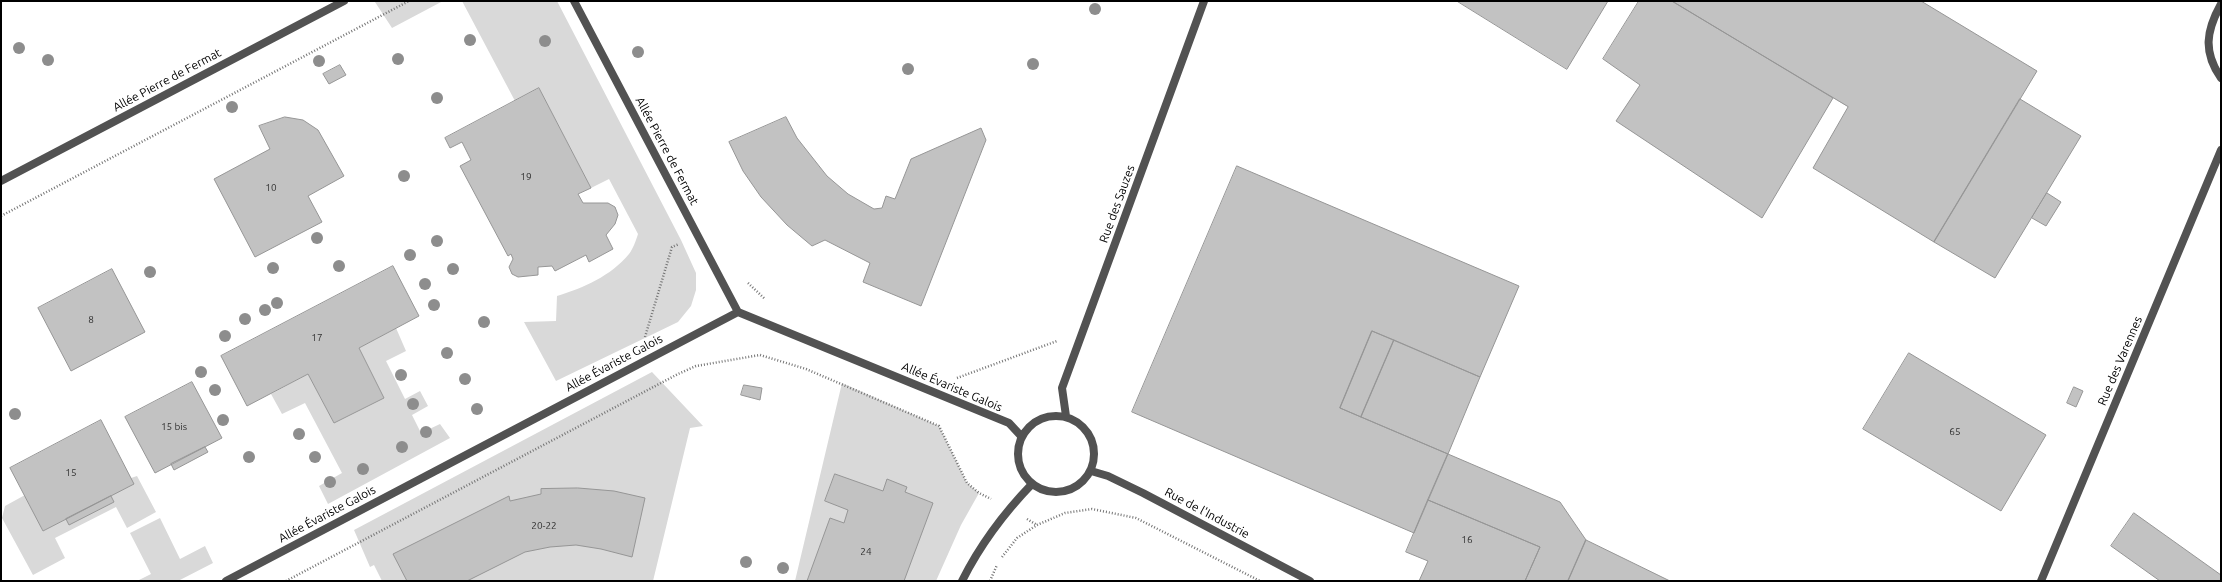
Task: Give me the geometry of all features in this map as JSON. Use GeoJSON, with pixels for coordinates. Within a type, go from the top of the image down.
{"type":"FeatureCollection","features":[{"type":"Feature","properties":{"kind":"street","name":"Allée Pierre de Fermat"},"geometry":{"type":"LineString","coordinates":[[1,181],[344,1]]}},
{"type":"Feature","properties":{"kind":"street","name":"Allée Pierre de Fermat"},"geometry":{"type":"LineString","coordinates":[[574,1],[738,312]]}},
{"type":"Feature","properties":{"kind":"street","name":"Rue des Sauzes"},"geometry":{"type":"LineString","coordinates":[[1066,416],[1062,388],[1204,1]]}},
{"type":"Feature","properties":{"kind":"street"},"geometry":{"type":"LineString","coordinates":[[2221,4],[2211,22],[2208,44],[2212,66],[2221,78]]}},
{"type":"Feature","properties":{"kind":"street","name":"Rue des Varennes"},"geometry":{"type":"LineString","coordinates":[[2041,581],[2221,150]]}},
{"type":"Feature","properties":{"kind":"street","name":"Allée Évariste Galois"},"geometry":{"type":"LineString","coordinates":[[226,581],[738,312],[1009,423],[1022,436]]}},
{"type":"Feature","properties":{"kind":"street"},"geometry":{"type":"LineString","coordinates":[[1049,416],[1066,416],[1081,423],[1092,437],[1095,454],[1091,471],[1080,484],[1065,492],[1047,492],[1032,484],[1021,470],[1017,453],[1022,436],[1033,423],[1049,416]]}},
{"type":"Feature","properties":{"kind":"street","name":"Rue de l'Industrie"},"geometry":{"type":"LineString","coordinates":[[1091,471],[1108,476],[1136,490],[1310,581]]}},
{"type":"Feature","properties":{"kind":"street"},"geometry":{"type":"LineString","coordinates":[[962,581],[973,558],[1008,509],[1032,484]]}},
{"type":"Feature","properties":{"kind":"path"},"geometry":{"type":"LineString","coordinates":[[1,216],[409,1]]}},
{"type":"Feature","properties":{"kind":"path"},"geometry":{"type":"LineString","coordinates":[[664,382],[643,342],[672,247],[697,235]]}},
{"type":"Feature","properties":{"kind":"path"},"geometry":{"type":"LineString","coordinates":[[742,278],[770,302]]}},
{"type":"Feature","properties":{"kind":"path"},"geometry":{"type":"LineString","coordinates":[[955,379],[1063,338]]}},
{"type":"Feature","properties":{"kind":"path"},"geometry":{"type":"LineString","coordinates":[[286,581],[696,366],[760,355],[798,365],[873,396],[939,426],[967,483],[979,493],[1037,525]]}},
{"type":"Feature","properties":{"kind":"path"},"geometry":{"type":"LineString","coordinates":[[990,581],[998,562],[1017,538],[1037,525],[1065,513],[1092,509],[1136,518],[1260,581]]}},
{"type":"Feature","properties":{"kind":"shaded area"},"geometry":{"type":"Polygon","coordinates":[[[443,1],[392,28],[375,2],[443,1]]]}},
{"type":"Feature","properties":{"kind":"shaded area"},"geometry":{"type":"Polygon","coordinates":[[[462,1],[557,1],[681,240],[696,273],[696,290],[691,306],[678,322],[556,381],[524,322],[556,321],[557,296],[586,285],[614,269],[630,252],[638,234],[609,179],[591,188],[539,88],[515,101],[462,1]]]}},
{"type":"Feature","properties":{"kind":"shaded area"},"geometry":{"type":"Polygon","coordinates":[[[396,328],[406,351],[386,361],[405,399],[420,391],[428,406],[412,415],[421,433],[440,424],[450,438],[328,504],[319,486],[342,473],[305,403],[282,414],[271,394],[308,374],[334,423],[384,398],[359,348],[396,328]]]}},
{"type":"Feature","properties":{"kind":"shaded area"},"geometry":{"type":"Polygon","coordinates":[[[652,372],[703,426],[690,428],[653,581],[382,581],[374,565],[370,567],[354,530],[652,372]]]}},
{"type":"Feature","properties":{"kind":"shaded area"},"geometry":{"type":"Polygon","coordinates":[[[842,383],[939,426],[967,483],[979,493],[961,525],[936,581],[795,581],[842,383]]]}},
{"type":"Feature","properties":{"kind":"shaded area"},"geometry":{"type":"Polygon","coordinates":[[[137,476],[156,512],[127,528],[116,507],[55,538],[65,558],[33,575],[2,518],[5,506],[25,495],[43,531],[66,519],[114,502],[111,496],[131,478],[137,476]]]}},
{"type":"Feature","properties":{"kind":"shaded area"},"geometry":{"type":"Polygon","coordinates":[[[160,518],[180,559],[205,546],[213,563],[178,581],[137,581],[151,574],[130,533],[160,518]]]}},
{"type":"Feature","properties":{"kind":"building"},"geometry":{"type":"Polygon","coordinates":[[[1457,1],[1608,1],[1567,69],[1457,1]]]}},
{"type":"Feature","properties":{"kind":"building"},"geometry":{"type":"Polygon","coordinates":[[[1639,1],[1672,1],[1833,98],[1762,218],[1616,121],[1640,85],[1603,59],[1639,1]]]}},
{"type":"Feature","properties":{"kind":"building"},"geometry":{"type":"Polygon","coordinates":[[[1672,1],[1921,1],[2037,71],[1934,242],[1813,168],[1848,107],[1672,1]]]}},
{"type":"Feature","properties":{"kind":"building"},"geometry":{"type":"Polygon","coordinates":[[[340,65],[346,75],[329,84],[323,74],[340,65]]]}},
{"type":"Feature","properties":{"kind":"building"},"geometry":{"type":"Polygon","coordinates":[[[539,88],[591,188],[578,194],[583,203],[608,203],[615,207],[618,215],[615,224],[606,235],[613,249],[589,262],[586,255],[555,271],[552,266],[538,267],[538,275],[518,277],[512,274],[509,267],[513,259],[511,254],[508,256],[460,166],[471,160],[462,142],[450,148],[445,138],[539,88]]]}},
{"type":"Feature","properties":{"kind":"building"},"geometry":{"type":"Polygon","coordinates":[[[2020,99],[2081,136],[1995,278],[1934,242],[2020,99]]]}},
{"type":"Feature","properties":{"kind":"building"},"geometry":{"type":"Polygon","coordinates":[[[285,117],[303,120],[318,130],[344,176],[308,196],[322,222],[255,257],[214,179],[270,149],[259,126],[285,117]]]}},
{"type":"Feature","properties":{"kind":"building"},"geometry":{"type":"Polygon","coordinates":[[[786,117],[797,138],[827,176],[848,194],[874,209],[882,208],[886,196],[895,199],[911,159],[981,128],[986,140],[921,306],[863,282],[870,263],[825,240],[812,246],[787,225],[761,197],[743,171],[729,142],[786,117]]]}},
{"type":"Feature","properties":{"kind":"building"},"geometry":{"type":"Polygon","coordinates":[[[1237,166],[1519,286],[1480,377],[1372,331],[1340,408],[1448,454],[1414,533],[1132,412],[1237,166]]]}},
{"type":"Feature","properties":{"kind":"building"},"geometry":{"type":"Polygon","coordinates":[[[2047,193],[2061,202],[2046,226],[2032,218],[2047,193]]]}},
{"type":"Feature","properties":{"kind":"building"},"geometry":{"type":"Polygon","coordinates":[[[393,266],[419,316],[359,348],[384,398],[334,423],[308,374],[247,406],[221,356],[393,266]]]}},
{"type":"Feature","properties":{"kind":"building"},"geometry":{"type":"Polygon","coordinates":[[[112,269],[145,332],[71,371],[38,308],[112,269]]]}},
{"type":"Feature","properties":{"kind":"building"},"geometry":{"type":"Polygon","coordinates":[[[1372,331],[1394,340],[1361,417],[1340,408],[1372,331]]]}},
{"type":"Feature","properties":{"kind":"building"},"geometry":{"type":"Polygon","coordinates":[[[1394,340],[1480,377],[1448,454],[1361,417],[1394,340]]]}},
{"type":"Feature","properties":{"kind":"building"},"geometry":{"type":"Polygon","coordinates":[[[1909,353],[2046,435],[2001,511],[1863,429],[1909,353]]]}},
{"type":"Feature","properties":{"kind":"building"},"geometry":{"type":"Polygon","coordinates":[[[192,382],[222,438],[155,473],[125,417],[192,382]]]}},
{"type":"Feature","properties":{"kind":"building"},"geometry":{"type":"Polygon","coordinates":[[[744,385],[762,388],[760,400],[741,395],[744,385]]]}},
{"type":"Feature","properties":{"kind":"building"},"geometry":{"type":"Polygon","coordinates":[[[2074,387],[2083,391],[2076,407],[2067,403],[2074,387]]]}},
{"type":"Feature","properties":{"kind":"building"},"geometry":{"type":"Polygon","coordinates":[[[101,420],[134,484],[43,531],[10,468],[101,420]]]}},
{"type":"Feature","properties":{"kind":"building"},"geometry":{"type":"Polygon","coordinates":[[[205,447],[208,452],[174,470],[171,464],[205,447]]]}},
{"type":"Feature","properties":{"kind":"building"},"geometry":{"type":"Polygon","coordinates":[[[1448,454],[1560,502],[1586,540],[1568,581],[1525,581],[1540,547],[1428,500],[1448,454]]]}},
{"type":"Feature","properties":{"kind":"building"},"geometry":{"type":"Polygon","coordinates":[[[835,474],[883,491],[887,479],[907,487],[905,492],[933,503],[904,581],[807,581],[830,518],[844,523],[848,510],[825,501],[835,474]]]}},
{"type":"Feature","properties":{"kind":"building"},"geometry":{"type":"Polygon","coordinates":[[[578,488],[614,491],[645,498],[632,557],[601,549],[576,545],[550,547],[525,552],[467,581],[407,581],[393,554],[509,496],[510,501],[541,494],[541,489],[578,488]]]}},
{"type":"Feature","properties":{"kind":"building"},"geometry":{"type":"Polygon","coordinates":[[[111,496],[114,502],[69,525],[66,519],[111,496]]]}},
{"type":"Feature","properties":{"kind":"building"},"geometry":{"type":"Polygon","coordinates":[[[1428,500],[1540,547],[1525,581],[1419,581],[1428,561],[1406,552],[1428,500]]]}},
{"type":"Feature","properties":{"kind":"building"},"geometry":{"type":"Polygon","coordinates":[[[2134,513],[2221,575],[2221,581],[2160,581],[2111,546],[2134,513]]]}},
{"type":"Feature","properties":{"kind":"building"},"geometry":{"type":"Polygon","coordinates":[[[1586,540],[1670,581],[1568,581],[1586,540]]]}}]}
